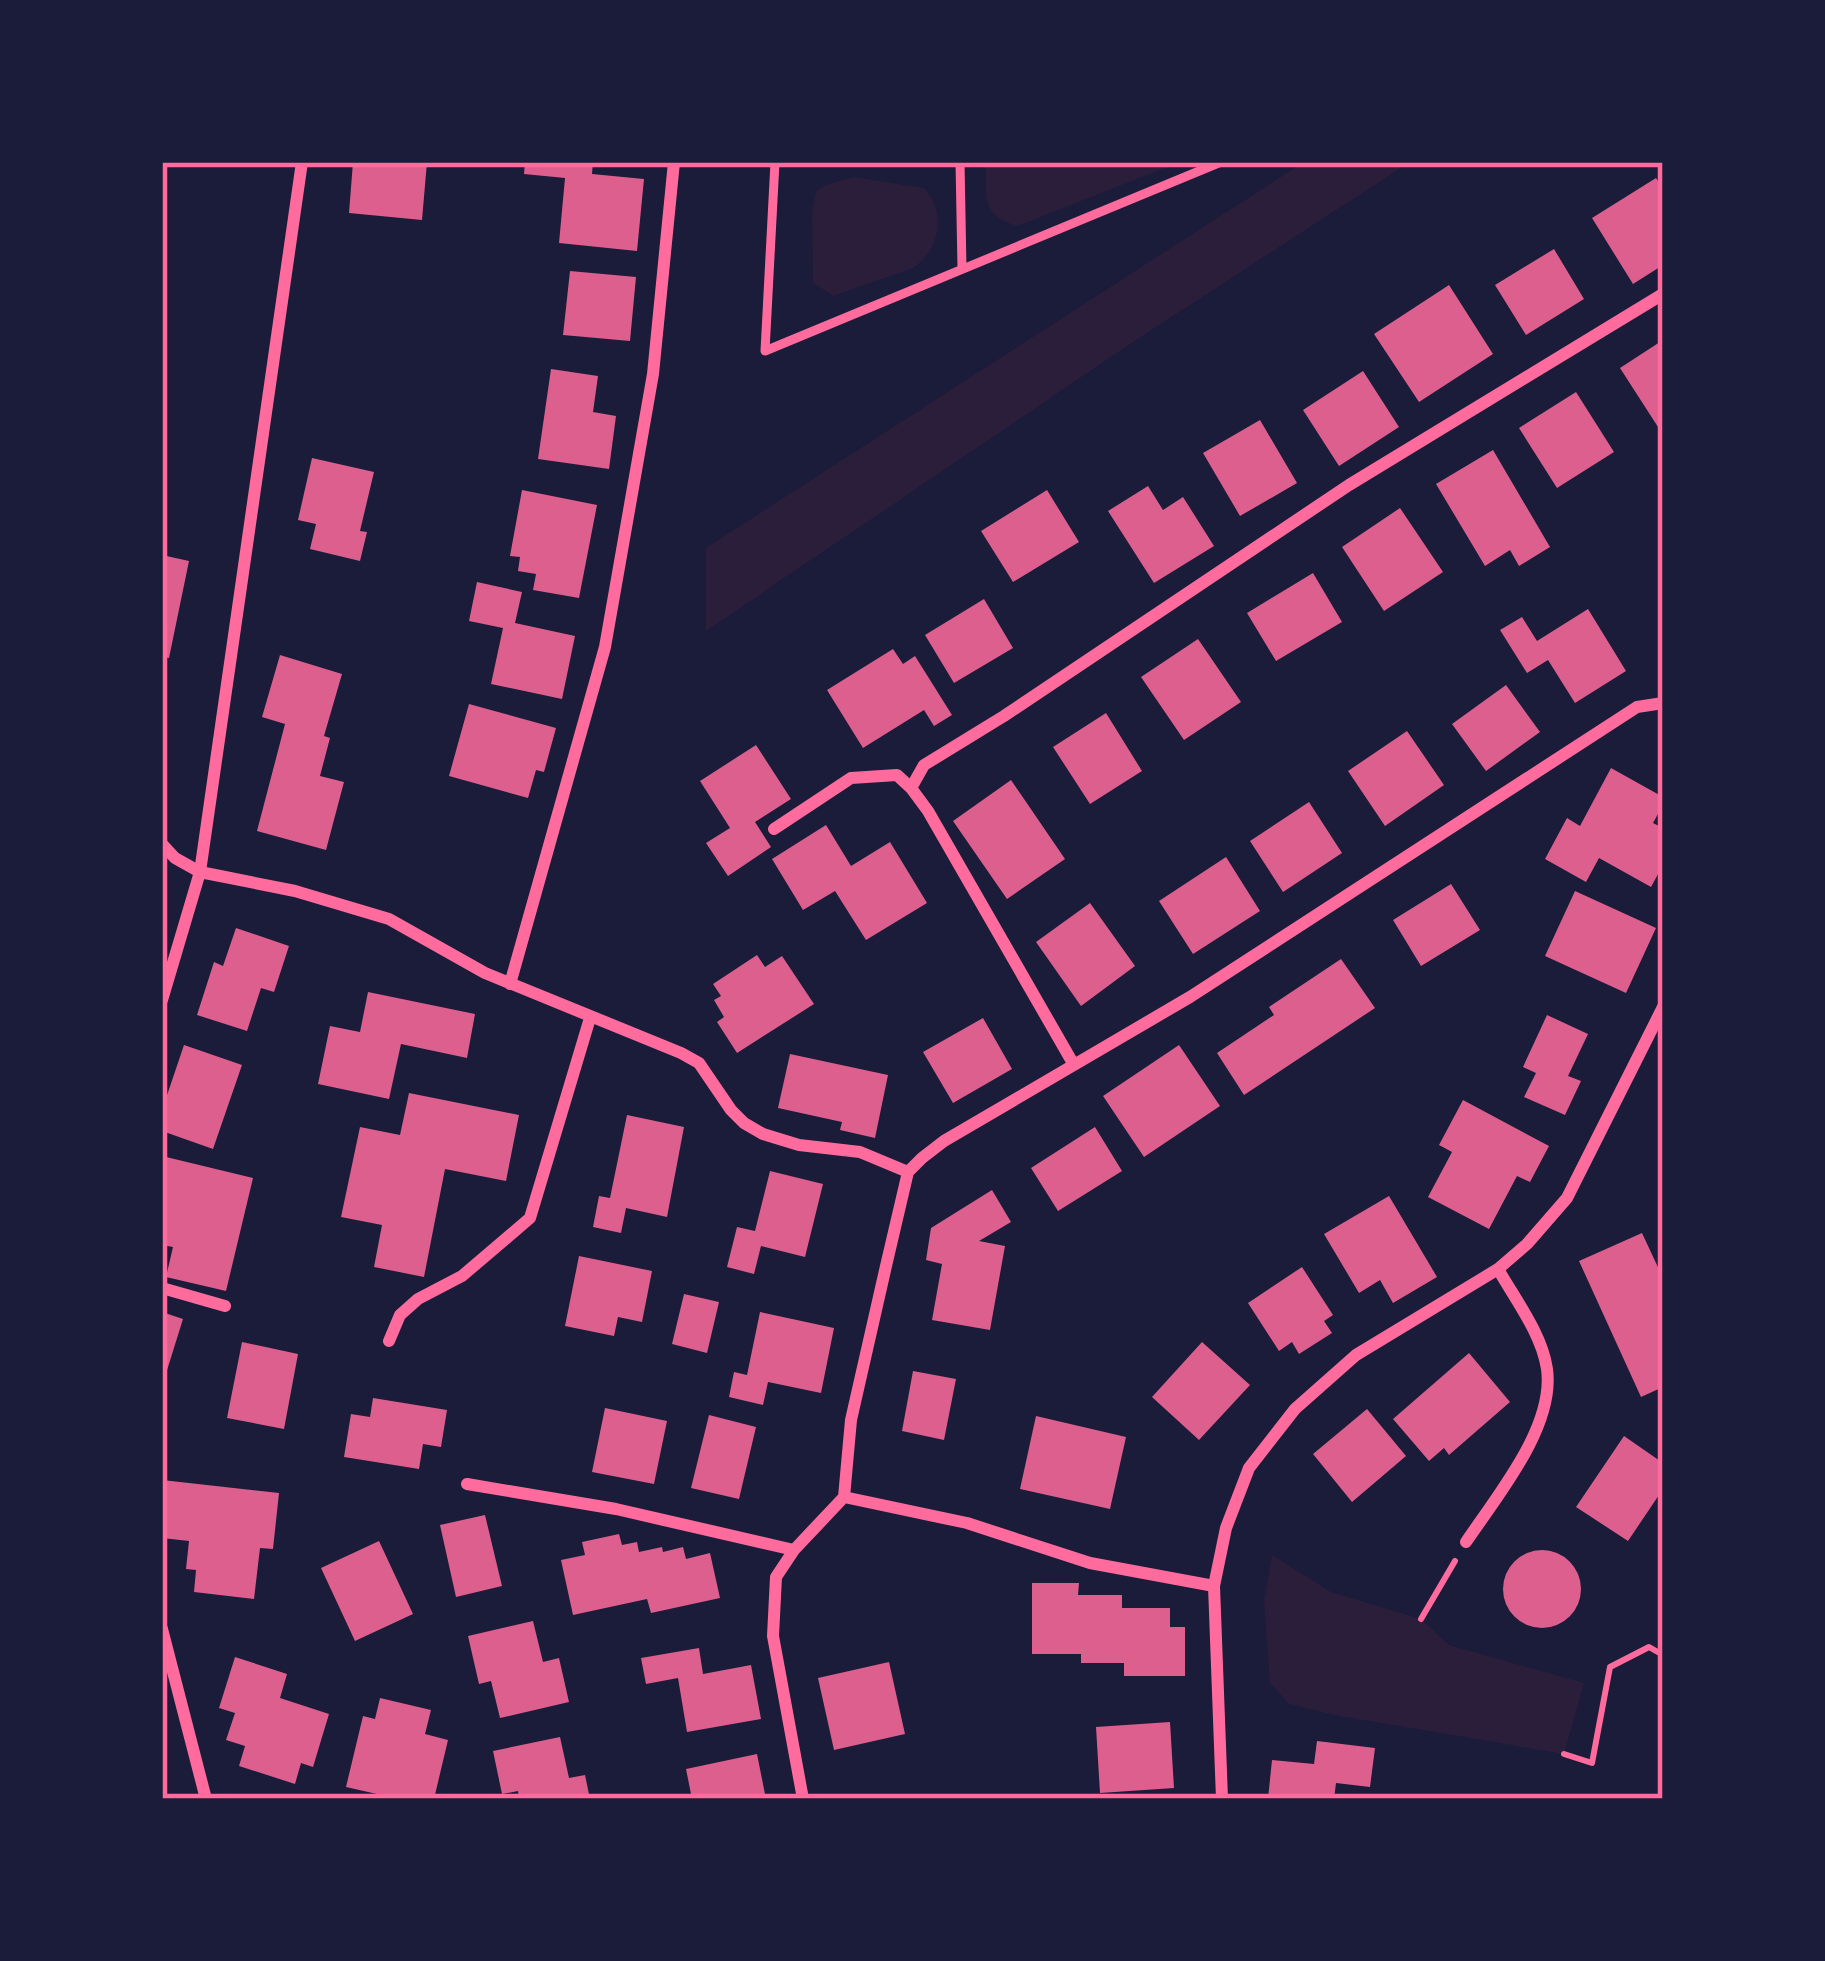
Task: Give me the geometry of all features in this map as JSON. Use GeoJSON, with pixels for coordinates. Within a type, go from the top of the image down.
{"type":"FeatureCollection","features":[{"type":"Feature","properties":{"kind":"street"},"geometry":{"type":"LineString","coordinates":[[162,1000],[200,872],[302,162]]}},
{"type":"Feature","properties":{"kind":"street"},"geometry":{"type":"LineString","coordinates":[[510,984],[605,647],[653,374],[674,162]]}},
{"type":"Feature","properties":{"kind":"street"},"geometry":{"type":"LineString","coordinates":[[911,788],[924,765],[1349,485],[1663,293]]}},
{"type":"Feature","properties":{"kind":"street"},"geometry":{"type":"LineString","coordinates":[[803,1799],[773,1636],[776,1577],[794,1550],[844,1497],[851,1420],[908,1172],[944,1141],[1190,997],[1637,707],[1663,704]]}},
{"type":"Feature","properties":{"kind":"street"},"geometry":{"type":"LineString","coordinates":[[774,829],[851,778],[897,775],[928,811],[1074,1065]]}},
{"type":"Feature","properties":{"kind":"street"},"geometry":{"type":"LineString","coordinates":[[162,844],[200,872],[295,891],[388,919],[484,973],[699,1063],[731,1109],[764,1134],[799,1145],[860,1152],[908,1172]]}},
{"type":"Feature","properties":{"kind":"street"},"geometry":{"type":"LineString","coordinates":[[1222,1799],[1214,1586],[1226,1528],[1250,1468],[1294,1409],[1356,1355],[1498,1269],[1527,1244],[1567,1198],[1663,1006]]}},
{"type":"Feature","properties":{"kind":"street"},"geometry":{"type":"LineString","coordinates":[[389,1341],[400,1315],[418,1299],[462,1276],[530,1218],[590,1018]]}},
{"type":"Feature","properties":{"kind":"street"},"geometry":{"type":"LineString","coordinates":[[1466,1542],[1509,1477],[1541,1420],[1548,1397],[1547,1366],[1537,1337],[1498,1269]]}},
{"type":"Feature","properties":{"kind":"street"},"geometry":{"type":"LineString","coordinates":[[162,1288],[225,1306]]}},
{"type":"Feature","properties":{"kind":"street"},"geometry":{"type":"LineString","coordinates":[[467,1484],[616,1509],[794,1550]]}},
{"type":"Feature","properties":{"kind":"street"},"geometry":{"type":"LineString","coordinates":[[844,1497],[967,1523],[1090,1563],[1214,1586]]}},
{"type":"Feature","properties":{"kind":"street"},"geometry":{"type":"LineString","coordinates":[[162,1629],[206,1799]]}},
{"type":"Feature","properties":{"kind":"lane"},"geometry":{"type":"LineString","coordinates":[[775,162],[765,351],[1222,162]]}},
{"type":"Feature","properties":{"kind":"lane"},"geometry":{"type":"LineString","coordinates":[[960,162],[962,269]]}},
{"type":"Feature","properties":{"kind":"path"},"geometry":{"type":"LineString","coordinates":[[1421,1618],[1466,1542]]}},
{"type":"Feature","properties":{"kind":"path"},"geometry":{"type":"LineString","coordinates":[[1564,1754],[1592,1763],[1610,1667],[1649,1647],[1663,1655]]}},
{"type":"Feature","properties":{"kind":"shaded area"},"geometry":{"type":"Polygon","coordinates":[[[986,162],[1180,162],[1018,226],[991,210],[986,162]]]}},
{"type":"Feature","properties":{"kind":"shaded area"},"geometry":{"type":"Polygon","coordinates":[[[1304,162],[1410,162],[1130,344],[706,631],[706,548],[1304,162]]]}},
{"type":"Feature","properties":{"kind":"shaded area"},"geometry":{"type":"Polygon","coordinates":[[[853,177],[924,188],[936,208],[937,230],[929,251],[913,268],[833,296],[813,283],[812,212],[816,191],[853,177]]]}},
{"type":"Feature","properties":{"kind":"shaded area"},"geometry":{"type":"Polygon","coordinates":[[[1272,1555],[1331,1592],[1421,1619],[1449,1645],[1584,1683],[1564,1754],[1289,1704],[1270,1683],[1264,1601],[1272,1555]]]}},
{"type":"Feature","properties":{"kind":"building"},"geometry":{"type":"Polygon","coordinates":[[[353,162],[427,162],[422,220],[349,213],[353,162]]]}},
{"type":"Feature","properties":{"kind":"building"},"geometry":{"type":"Polygon","coordinates":[[[525,162],[593,162],[592,174],[644,179],[637,251],[559,243],[565,178],[524,174],[525,162]]]}},
{"type":"Feature","properties":{"kind":"building"},"geometry":{"type":"Polygon","coordinates":[[[1656,178],[1663,189],[1663,265],[1633,284],[1592,218],[1656,178]]]}},
{"type":"Feature","properties":{"kind":"building"},"geometry":{"type":"Polygon","coordinates":[[[1554,249],[1584,299],[1526,335],[1495,285],[1554,249]]]}},
{"type":"Feature","properties":{"kind":"building"},"geometry":{"type":"Polygon","coordinates":[[[570,271],[636,277],[630,341],[563,335],[570,271]]]}},
{"type":"Feature","properties":{"kind":"building"},"geometry":{"type":"Polygon","coordinates":[[[1449,285],[1493,354],[1419,402],[1374,334],[1449,285]]]}},
{"type":"Feature","properties":{"kind":"building"},"geometry":{"type":"Polygon","coordinates":[[[1663,340],[1663,424],[1658,427],[1620,368],[1663,340]]]}},
{"type":"Feature","properties":{"kind":"building"},"geometry":{"type":"Polygon","coordinates":[[[551,369],[598,376],[593,412],[616,416],[609,469],[538,459],[551,369]]]}},
{"type":"Feature","properties":{"kind":"building"},"geometry":{"type":"Polygon","coordinates":[[[1363,371],[1399,427],[1339,466],[1303,410],[1363,371]]]}},
{"type":"Feature","properties":{"kind":"building"},"geometry":{"type":"Polygon","coordinates":[[[1576,392],[1614,452],[1557,488],[1519,428],[1576,392]]]}},
{"type":"Feature","properties":{"kind":"building"},"geometry":{"type":"Polygon","coordinates":[[[1260,420],[1297,483],[1240,516],[1203,453],[1260,420]]]}},
{"type":"Feature","properties":{"kind":"building"},"geometry":{"type":"Polygon","coordinates":[[[1493,450],[1550,547],[1519,566],[1510,550],[1485,566],[1436,484],[1493,450]]]}},
{"type":"Feature","properties":{"kind":"building"},"geometry":{"type":"Polygon","coordinates":[[[312,458],[374,472],[360,531],[367,532],[360,561],[310,549],[316,524],[298,520],[312,458]]]}},
{"type":"Feature","properties":{"kind":"building"},"geometry":{"type":"Polygon","coordinates":[[[1148,486],[1163,510],[1183,497],[1214,546],[1154,583],[1108,511],[1148,486]]]}},
{"type":"Feature","properties":{"kind":"building"},"geometry":{"type":"Polygon","coordinates":[[[522,490],[597,505],[579,598],[533,590],[536,574],[518,571],[520,557],[510,556],[522,490]]]}},
{"type":"Feature","properties":{"kind":"building"},"geometry":{"type":"Polygon","coordinates":[[[1047,490],[1079,542],[1013,582],[981,531],[1047,490]]]}},
{"type":"Feature","properties":{"kind":"building"},"geometry":{"type":"Polygon","coordinates":[[[1400,508],[1443,572],[1384,611],[1342,547],[1400,508]]]}},
{"type":"Feature","properties":{"kind":"building"},"geometry":{"type":"Polygon","coordinates":[[[162,555],[189,561],[169,658],[162,657],[162,555]]]}},
{"type":"Feature","properties":{"kind":"building"},"geometry":{"type":"Polygon","coordinates":[[[1313,573],[1342,622],[1276,661],[1247,613],[1313,573]]]}},
{"type":"Feature","properties":{"kind":"building"},"geometry":{"type":"Polygon","coordinates":[[[477,582],[522,592],[515,623],[575,636],[562,699],[491,684],[503,628],[469,621],[477,582]]]}},
{"type":"Feature","properties":{"kind":"building"},"geometry":{"type":"Polygon","coordinates":[[[984,599],[1013,648],[954,683],[925,635],[984,599]]]}},
{"type":"Feature","properties":{"kind":"building"},"geometry":{"type":"Polygon","coordinates":[[[1588,609],[1626,671],[1575,703],[1548,660],[1527,673],[1500,630],[1522,617],[1537,641],[1588,609]]]}},
{"type":"Feature","properties":{"kind":"building"},"geometry":{"type":"Polygon","coordinates":[[[1198,639],[1241,702],[1184,740],[1141,677],[1198,639]]]}},
{"type":"Feature","properties":{"kind":"building"},"geometry":{"type":"Polygon","coordinates":[[[893,649],[903,664],[915,656],[952,715],[934,726],[924,710],[863,748],[827,690],[893,649]]]}},
{"type":"Feature","properties":{"kind":"building"},"geometry":{"type":"Polygon","coordinates":[[[280,655],[342,674],[324,736],[330,738],[320,776],[344,782],[326,850],[257,831],[285,724],[262,717],[280,655]]]}},
{"type":"Feature","properties":{"kind":"building"},"geometry":{"type":"Polygon","coordinates":[[[1506,685],[1540,732],[1486,771],[1452,724],[1506,685]]]}},
{"type":"Feature","properties":{"kind":"building"},"geometry":{"type":"Polygon","coordinates":[[[469,704],[556,728],[544,772],[536,770],[528,798],[449,776],[469,704]]]}},
{"type":"Feature","properties":{"kind":"building"},"geometry":{"type":"Polygon","coordinates":[[[1106,713],[1142,771],[1090,804],[1053,747],[1106,713]]]}},
{"type":"Feature","properties":{"kind":"building"},"geometry":{"type":"Polygon","coordinates":[[[1407,731],[1444,785],[1385,826],[1348,771],[1407,731]]]}},
{"type":"Feature","properties":{"kind":"building"},"geometry":{"type":"Polygon","coordinates":[[[756,745],[791,799],[755,822],[771,847],[728,876],[706,843],[730,828],[700,781],[756,745]]]}},
{"type":"Feature","properties":{"kind":"building"},"geometry":{"type":"Polygon","coordinates":[[[1611,768],[1663,797],[1653,823],[1663,828],[1663,865],[1651,887],[1599,858],[1586,882],[1545,859],[1567,818],[1580,826],[1611,768]]]}},
{"type":"Feature","properties":{"kind":"building"},"geometry":{"type":"Polygon","coordinates":[[[1011,780],[1065,859],[1007,899],[953,821],[1011,780]]]}},
{"type":"Feature","properties":{"kind":"building"},"geometry":{"type":"Polygon","coordinates":[[[1309,802],[1342,853],[1283,892],[1250,841],[1309,802]]]}},
{"type":"Feature","properties":{"kind":"building"},"geometry":{"type":"Polygon","coordinates":[[[826,825],[851,866],[890,842],[927,903],[866,940],[835,891],[803,910],[772,859],[826,825]]]}},
{"type":"Feature","properties":{"kind":"building"},"geometry":{"type":"Polygon","coordinates":[[[1226,857],[1260,911],[1193,954],[1159,901],[1226,857]]]}},
{"type":"Feature","properties":{"kind":"building"},"geometry":{"type":"Polygon","coordinates":[[[1451,884],[1480,930],[1421,966],[1393,920],[1451,884]]]}},
{"type":"Feature","properties":{"kind":"building"},"geometry":{"type":"Polygon","coordinates":[[[1575,891],[1656,928],[1626,993],[1545,956],[1575,891]]]}},
{"type":"Feature","properties":{"kind":"building"},"geometry":{"type":"Polygon","coordinates":[[[1090,903],[1135,966],[1081,1006],[1036,942],[1090,903]]]}},
{"type":"Feature","properties":{"kind":"building"},"geometry":{"type":"Polygon","coordinates":[[[236,928],[289,946],[274,992],[261,988],[247,1031],[197,1015],[214,962],[223,966],[236,928]]]}},
{"type":"Feature","properties":{"kind":"building"},"geometry":{"type":"Polygon","coordinates":[[[757,955],[765,967],[782,956],[814,1004],[737,1053],[717,1022],[724,1017],[714,1000],[721,996],[713,984],[757,955]]]}},
{"type":"Feature","properties":{"kind":"building"},"geometry":{"type":"Polygon","coordinates":[[[1341,959],[1375,1008],[1244,1095],[1217,1053],[1274,1015],[1269,1007],[1341,959]]]}},
{"type":"Feature","properties":{"kind":"building"},"geometry":{"type":"Polygon","coordinates":[[[368,992],[475,1014],[467,1058],[401,1044],[389,1099],[318,1084],[330,1026],[360,1032],[368,992]]]}},
{"type":"Feature","properties":{"kind":"building"},"geometry":{"type":"Polygon","coordinates":[[[1547,1015],[1588,1034],[1568,1076],[1581,1081],[1565,1115],[1524,1097],[1536,1073],[1523,1067],[1547,1015]]]}},
{"type":"Feature","properties":{"kind":"building"},"geometry":{"type":"Polygon","coordinates":[[[983,1018],[1012,1069],[953,1103],[923,1052],[983,1018]]]}},
{"type":"Feature","properties":{"kind":"building"},"geometry":{"type":"Polygon","coordinates":[[[184,1045],[242,1065],[213,1149],[162,1131],[162,1110],[184,1045]]]}},
{"type":"Feature","properties":{"kind":"building"},"geometry":{"type":"Polygon","coordinates":[[[1179,1045],[1220,1106],[1144,1157],[1103,1096],[1179,1045]]]}},
{"type":"Feature","properties":{"kind":"building"},"geometry":{"type":"Polygon","coordinates":[[[790,1054],[888,1075],[875,1138],[840,1130],[842,1122],[778,1108],[790,1054]]]}},
{"type":"Feature","properties":{"kind":"building"},"geometry":{"type":"Polygon","coordinates":[[[409,1093],[519,1115],[506,1181],[445,1169],[424,1277],[374,1267],[382,1225],[341,1217],[360,1127],[400,1135],[409,1093]]]}},
{"type":"Feature","properties":{"kind":"building"},"geometry":{"type":"Polygon","coordinates":[[[1463,1100],[1549,1146],[1530,1182],[1517,1176],[1489,1229],[1428,1197],[1452,1152],[1439,1145],[1463,1100]]]}},
{"type":"Feature","properties":{"kind":"building"},"geometry":{"type":"Polygon","coordinates":[[[627,1115],[684,1127],[667,1217],[626,1208],[621,1233],[593,1227],[599,1196],[610,1198],[627,1115]]]}},
{"type":"Feature","properties":{"kind":"building"},"geometry":{"type":"Polygon","coordinates":[[[1095,1127],[1122,1171],[1058,1211],[1031,1168],[1095,1127]]]}},
{"type":"Feature","properties":{"kind":"building"},"geometry":{"type":"Polygon","coordinates":[[[162,1156],[253,1178],[226,1291],[166,1277],[173,1247],[162,1245],[162,1156]]]}},
{"type":"Feature","properties":{"kind":"building"},"geometry":{"type":"Polygon","coordinates":[[[770,1171],[823,1184],[805,1257],[761,1246],[754,1274],[727,1267],[737,1227],[755,1231],[770,1171]]]}},
{"type":"Feature","properties":{"kind":"building"},"geometry":{"type":"Polygon","coordinates":[[[992,1190],[1011,1222],[979,1241],[1005,1246],[990,1330],[932,1320],[942,1264],[926,1260],[931,1228],[992,1190]]]}},
{"type":"Feature","properties":{"kind":"building"},"geometry":{"type":"Polygon","coordinates":[[[1389,1196],[1437,1277],[1393,1303],[1380,1280],[1359,1293],[1324,1234],[1389,1196]]]}},
{"type":"Feature","properties":{"kind":"building"},"geometry":{"type":"Polygon","coordinates":[[[1642,1233],[1663,1278],[1663,1387],[1641,1397],[1579,1261],[1642,1233]]]}},
{"type":"Feature","properties":{"kind":"building"},"geometry":{"type":"Polygon","coordinates":[[[579,1256],[652,1271],[642,1322],[618,1317],[614,1336],[565,1326],[579,1256]]]}},
{"type":"Feature","properties":{"kind":"building"},"geometry":{"type":"Polygon","coordinates":[[[1302,1267],[1333,1315],[1324,1321],[1332,1333],[1299,1354],[1292,1342],[1279,1351],[1248,1303],[1302,1267]]]}},
{"type":"Feature","properties":{"kind":"building"},"geometry":{"type":"Polygon","coordinates":[[[684,1294],[719,1302],[707,1353],[672,1344],[684,1294]]]}},
{"type":"Feature","properties":{"kind":"building"},"geometry":{"type":"Polygon","coordinates":[[[162,1312],[183,1319],[163,1383],[162,1383],[162,1312]]]}},
{"type":"Feature","properties":{"kind":"building"},"geometry":{"type":"Polygon","coordinates":[[[760,1312],[834,1328],[821,1393],[768,1382],[763,1405],[729,1397],[734,1372],[747,1375],[760,1312]]]}},
{"type":"Feature","properties":{"kind":"building"},"geometry":{"type":"Polygon","coordinates":[[[242,1342],[298,1354],[284,1429],[227,1418],[242,1342]]]}},
{"type":"Feature","properties":{"kind":"building"},"geometry":{"type":"Polygon","coordinates":[[[1202,1342],[1250,1385],[1199,1440],[1152,1397],[1202,1342]]]}},
{"type":"Feature","properties":{"kind":"building"},"geometry":{"type":"Polygon","coordinates":[[[1469,1353],[1510,1402],[1449,1455],[1444,1448],[1429,1461],[1393,1419],[1469,1353]]]}},
{"type":"Feature","properties":{"kind":"building"},"geometry":{"type":"Polygon","coordinates":[[[913,1371],[956,1379],[944,1440],[902,1431],[913,1371]]]}},
{"type":"Feature","properties":{"kind":"building"},"geometry":{"type":"Polygon","coordinates":[[[373,1398],[447,1410],[441,1447],[423,1444],[419,1469],[344,1457],[351,1414],[370,1417],[373,1398]]]}},
{"type":"Feature","properties":{"kind":"building"},"geometry":{"type":"Polygon","coordinates":[[[605,1408],[667,1421],[654,1484],[592,1472],[605,1408]]]}},
{"type":"Feature","properties":{"kind":"building"},"geometry":{"type":"Polygon","coordinates":[[[1367,1409],[1406,1456],[1352,1502],[1313,1454],[1367,1409]]]}},
{"type":"Feature","properties":{"kind":"building"},"geometry":{"type":"Polygon","coordinates":[[[709,1415],[756,1427],[739,1499],[691,1488],[709,1415]]]}},
{"type":"Feature","properties":{"kind":"building"},"geometry":{"type":"Polygon","coordinates":[[[1036,1416],[1126,1437],[1110,1509],[1020,1489],[1036,1416]]]}},
{"type":"Feature","properties":{"kind":"building"},"geometry":{"type":"Polygon","coordinates":[[[1624,1436],[1663,1463],[1663,1489],[1628,1541],[1576,1507],[1624,1436]]]}},
{"type":"Feature","properties":{"kind":"building"},"geometry":{"type":"Polygon","coordinates":[[[162,1480],[279,1493],[273,1549],[260,1548],[254,1599],[194,1592],[196,1570],[186,1569],[189,1541],[162,1538],[162,1480]]]}},
{"type":"Feature","properties":{"kind":"building"},"geometry":{"type":"Polygon","coordinates":[[[485,1515],[502,1586],[456,1597],[440,1525],[485,1515]]]}},
{"type":"Feature","properties":{"kind":"building"},"geometry":{"type":"Polygon","coordinates":[[[619,1534],[622,1545],[637,1542],[639,1552],[683,1547],[686,1559],[710,1553],[720,1598],[651,1613],[647,1599],[573,1615],[561,1560],[585,1555],[582,1542],[619,1534]]]}},
{"type":"Feature","properties":{"kind":"building"},"geometry":{"type":"Polygon","coordinates":[[[379,1541],[413,1614],[355,1641],[321,1568],[379,1541]]]}},
{"type":"Feature","properties":{"kind":"building"},"geometry":{"type":"Polygon","coordinates":[[[1542,1550],[1570,1561],[1581,1589],[1570,1617],[1542,1628],[1514,1617],[1503,1589],[1514,1561],[1542,1550]]]}},
{"type":"Feature","properties":{"kind":"building"},"geometry":{"type":"Polygon","coordinates":[[[1032,1583],[1079,1583],[1078,1595],[1122,1595],[1122,1608],[1170,1608],[1170,1627],[1185,1627],[1185,1676],[1124,1676],[1124,1663],[1081,1663],[1081,1654],[1032,1654],[1032,1583]]]}},
{"type":"Feature","properties":{"kind":"building"},"geometry":{"type":"Polygon","coordinates":[[[533,1621],[543,1662],[559,1658],[569,1702],[500,1718],[491,1681],[479,1684],[468,1636],[533,1621]]]}},
{"type":"Feature","properties":{"kind":"building"},"geometry":{"type":"Polygon","coordinates":[[[699,1648],[703,1674],[751,1665],[761,1719],[687,1732],[678,1678],[646,1684],[641,1658],[699,1648]]]}},
{"type":"Feature","properties":{"kind":"building"},"geometry":{"type":"Polygon","coordinates":[[[235,1657],[287,1674],[280,1698],[329,1714],[313,1767],[301,1763],[295,1784],[239,1766],[245,1746],[226,1740],[235,1713],[219,1708],[235,1657]]]}},
{"type":"Feature","properties":{"kind":"building"},"geometry":{"type":"Polygon","coordinates":[[[889,1662],[905,1734],[834,1750],[818,1678],[889,1662]]]}},
{"type":"Feature","properties":{"kind":"building"},"geometry":{"type":"Polygon","coordinates":[[[380,1698],[431,1710],[425,1734],[448,1740],[434,1799],[399,1799],[346,1787],[363,1716],[375,1719],[380,1698]]]}},
{"type":"Feature","properties":{"kind":"building"},"geometry":{"type":"Polygon","coordinates":[[[1170,1722],[1174,1788],[1100,1793],[1096,1727],[1170,1722]]]}},
{"type":"Feature","properties":{"kind":"building"},"geometry":{"type":"Polygon","coordinates":[[[560,1737],[569,1778],[585,1775],[590,1799],[519,1799],[518,1791],[502,1794],[493,1751],[560,1737]]]}},
{"type":"Feature","properties":{"kind":"building"},"geometry":{"type":"Polygon","coordinates":[[[1317,1741],[1375,1748],[1370,1787],[1336,1783],[1334,1799],[1268,1799],[1272,1760],[1314,1764],[1317,1741]]]}},
{"type":"Feature","properties":{"kind":"building"},"geometry":{"type":"Polygon","coordinates":[[[757,1754],[766,1799],[692,1799],[686,1769],[757,1754]]]}}]}
